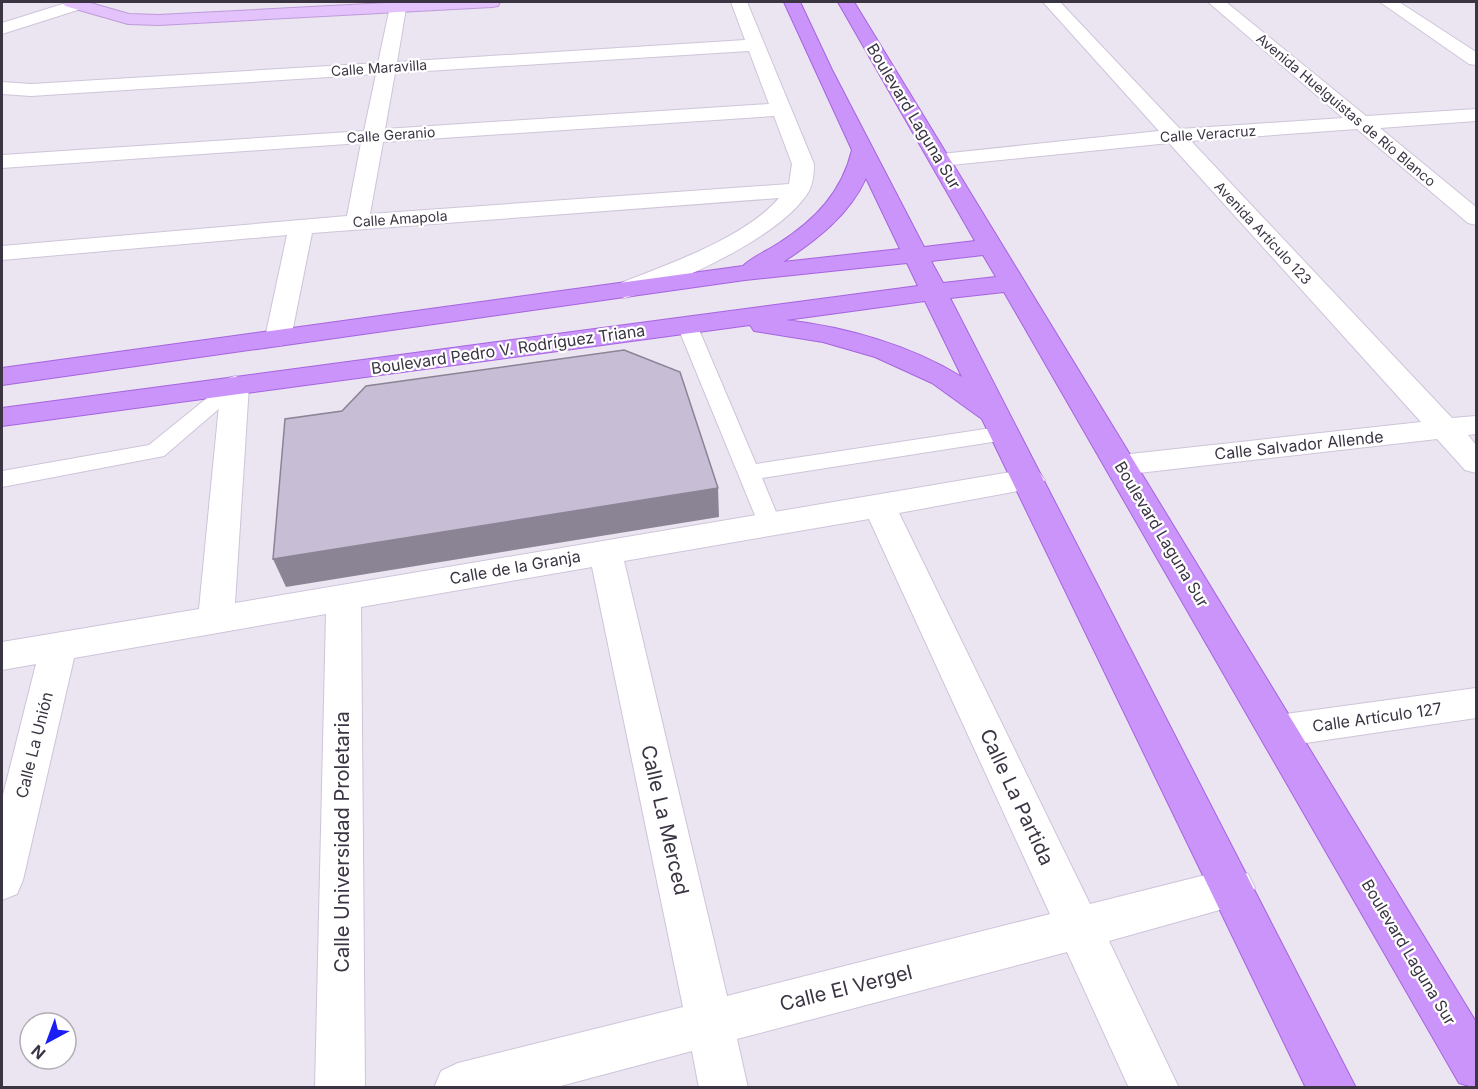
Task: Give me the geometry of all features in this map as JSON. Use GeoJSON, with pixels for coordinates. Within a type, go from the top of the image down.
{"type":"FeatureCollection","features":[{"type":"Feature","properties":{"kind":"main road"},"geometry":{"type":"LineString","coordinates":[[792,2],[823,70],[1332,1088]]}},
{"type":"Feature","properties":{"kind":"main road","name":"Boulevard Laguna Sur"},"geometry":{"type":"LineString","coordinates":[[846,2],[1476,1066]]}},
{"type":"Feature","properties":{"kind":"main road"},"geometry":{"type":"LineString","coordinates":[[745,273],[801,239],[824,220],[854,182],[863,149]]}},
{"type":"Feature","properties":{"kind":"main road"},"geometry":{"type":"LineString","coordinates":[[2,377],[745,273],[992,247]]}},
{"type":"Feature","properties":{"kind":"main road","name":"Boulevard Pedro V. Rodríguez Triana"},"geometry":{"type":"LineString","coordinates":[[2,417],[1014,283]]}},
{"type":"Feature","properties":{"kind":"main road"},"geometry":{"type":"LineString","coordinates":[[235,385],[251,371],[281,356],[403,339],[447,314]]}},
{"type":"Feature","properties":{"kind":"main road"},"geometry":{"type":"LineString","coordinates":[[719,321],[780,326],[847,340],[896,356],[951,382],[976,398],[1002,427]]}},
{"type":"Feature","properties":{"kind":"street"},"geometry":{"type":"LineString","coordinates":[[2,29],[74,3],[128,19],[159,20],[398,4],[492,2]]}},
{"type":"Feature","properties":{"kind":"street"},"geometry":{"type":"LineString","coordinates":[[625,290],[677,269],[746,234],[784,207],[798,190],[803,178],[802,164],[739,2]]}},
{"type":"Feature","properties":{"kind":"street","name":"Avenida Artículo 123"},"geometry":{"type":"LineString","coordinates":[[1051,2],[1172,136],[1476,463]]}},
{"type":"Feature","properties":{"kind":"street","name":"Avenida Huelguistas de Río Blanco"},"geometry":{"type":"LineString","coordinates":[[1216,2],[1476,218]]}},
{"type":"Feature","properties":{"kind":"street"},"geometry":{"type":"LineString","coordinates":[[1388,2],[1476,60]]}},
{"type":"Feature","properties":{"kind":"street"},"geometry":{"type":"LineString","coordinates":[[357,222],[398,4]]}},
{"type":"Feature","properties":{"kind":"street","name":"Calle Maravilla"},"geometry":{"type":"LineString","coordinates":[[2,88],[31,90],[756,45]]}},
{"type":"Feature","properties":{"kind":"street","name":"Calle Geranio"},"geometry":{"type":"LineString","coordinates":[[2,161],[781,109]]}},
{"type":"Feature","properties":{"kind":"street","name":"Calle Veracruz"},"geometry":{"type":"LineString","coordinates":[[941,160],[1172,136],[1476,115]]}},
{"type":"Feature","properties":{"kind":"street","name":"Calle Amapola"},"geometry":{"type":"LineString","coordinates":[[2,253],[357,222],[798,190]]}},
{"type":"Feature","properties":{"kind":"street"},"geometry":{"type":"LineString","coordinates":[[278,338],[301,227]]}},
{"type":"Feature","properties":{"kind":"street"},"geometry":{"type":"LineString","coordinates":[[216,618],[235,385]]}},
{"type":"Feature","properties":{"kind":"street","name":"Calle Salvador Allende"},"geometry":{"type":"LineString","coordinates":[[1121,465],[1476,425]]}},
{"type":"Feature","properties":{"kind":"street","name":"Calle de la Granja"},"geometry":{"type":"LineString","coordinates":[[2,656],[1029,480]]}},
{"type":"Feature","properties":{"kind":"street","name":"Calle La Partida"},"geometry":{"type":"LineString","coordinates":[[879,506],[1155,1088]]}},
{"type":"Feature","properties":{"kind":"street","name":"Calle La Merced"},"geometry":{"type":"LineString","coordinates":[[605,552],[724,1088]]}},
{"type":"Feature","properties":{"kind":"street","name":"Calle Universidad Proletaria"},"geometry":{"type":"LineString","coordinates":[[340,1088],[344,596]]}},
{"type":"Feature","properties":{"kind":"street","name":"Calle La Unión"},"geometry":{"type":"LineString","coordinates":[[2,880],[59,645]]}},
{"type":"Feature","properties":{"kind":"street","name":"Calle Artículo 127"},"geometry":{"type":"LineString","coordinates":[[1278,731],[1476,703]]}},
{"type":"Feature","properties":{"kind":"street","name":"Calle El Vergel"},"geometry":{"type":"LineString","coordinates":[[458,1088],[1233,888]]}},
{"type":"Feature","properties":{"kind":"lane"},"geometry":{"type":"LineString","coordinates":[[687,325],[769,524]]}},
{"type":"Feature","properties":{"kind":"lane"},"geometry":{"type":"LineString","coordinates":[[2,478],[156,451],[235,385]]}},
{"type":"Feature","properties":{"kind":"lane"},"geometry":{"type":"LineString","coordinates":[[748,473],[1002,427]]}},
{"type":"Feature","properties":{"kind":"building"},"geometry":{"type":"Polygon","coordinates":[[[624,350],[680,372],[718,488],[273,559],[285,419],[342,411],[366,386],[624,350]]]}}]}
